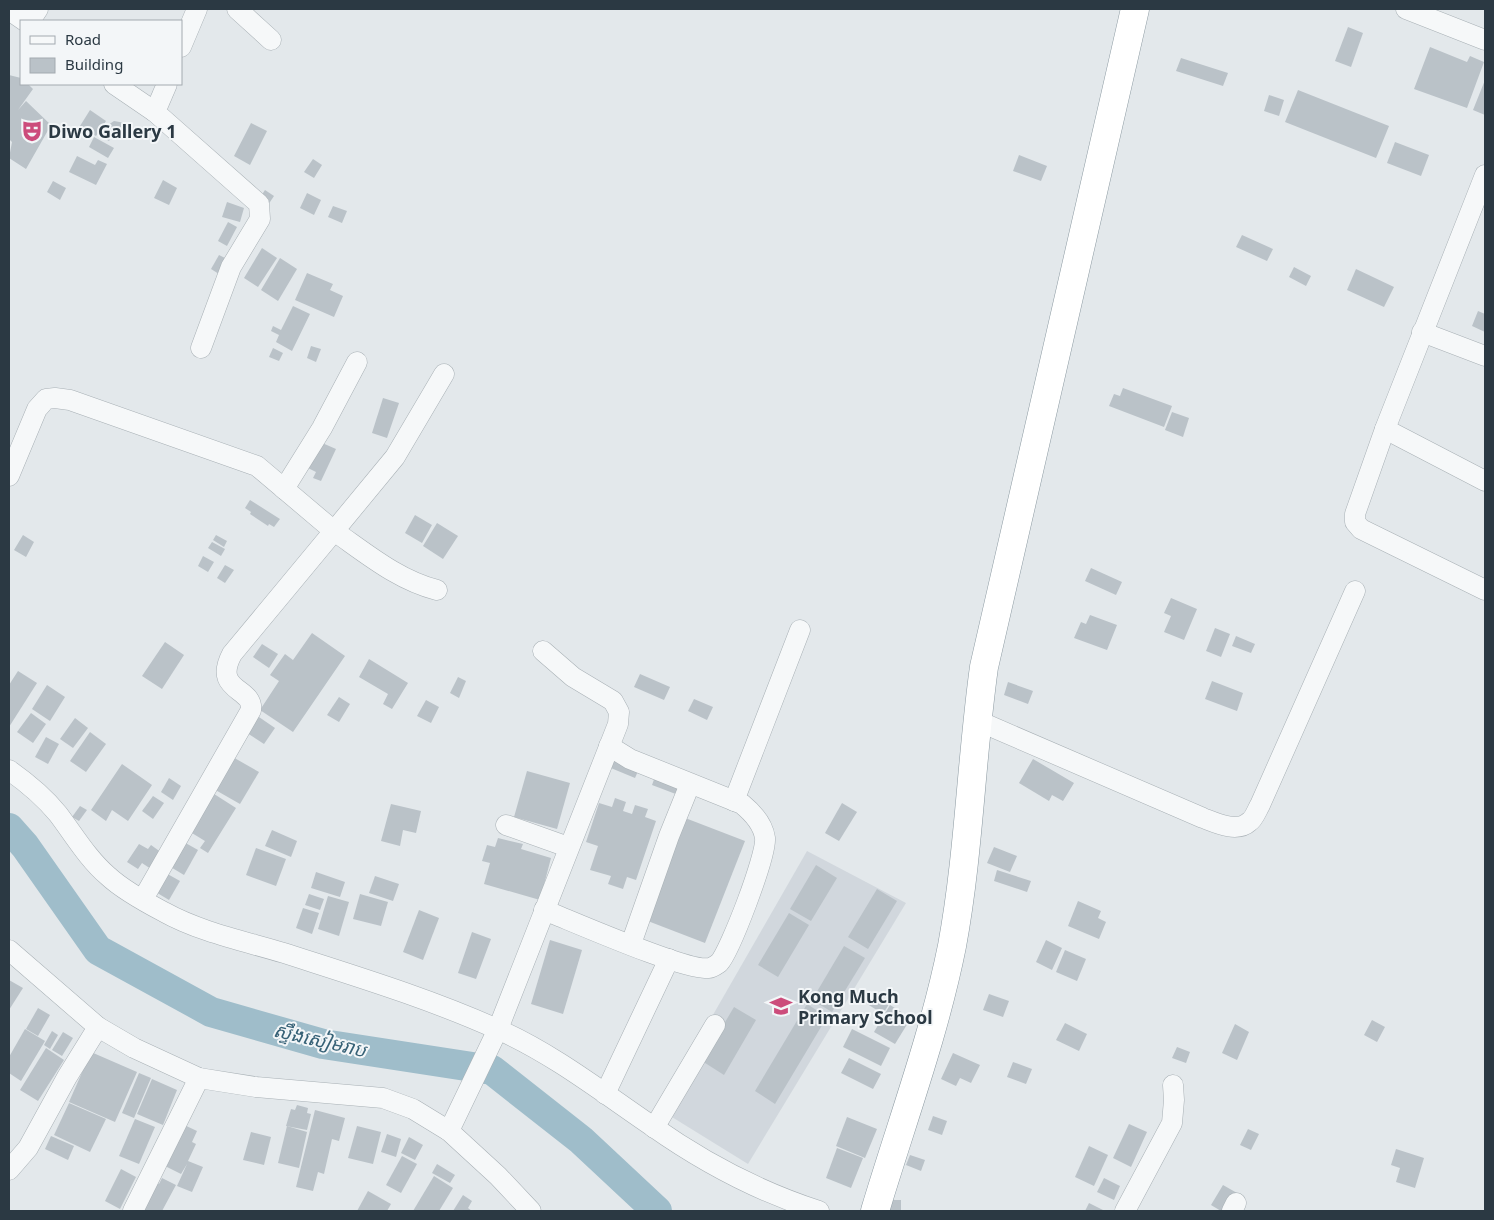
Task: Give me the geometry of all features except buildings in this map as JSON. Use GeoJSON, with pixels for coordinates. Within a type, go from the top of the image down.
{"type":"FeatureCollection","features":[{"type":"Feature","properties":{"kind":"highway"},"geometry":{"type":"LineString","coordinates":[[875,1211],[938,1003],[952,946],[961,884],[976,720],[984,667],[1135,9]]}},
{"type":"Feature","properties":{"kind":"street"},"geometry":{"type":"LineString","coordinates":[[31,20],[38,9]]}},
{"type":"Feature","properties":{"kind":"street"},"geometry":{"type":"LineString","coordinates":[[182,45],[197,9]]}},
{"type":"Feature","properties":{"kind":"street"},"geometry":{"type":"LineString","coordinates":[[237,9],[271,40]]}},
{"type":"Feature","properties":{"kind":"street"},"geometry":{"type":"LineString","coordinates":[[1406,9],[1485,40]]}},
{"type":"Feature","properties":{"kind":"street"},"geometry":{"type":"LineString","coordinates":[[9,10],[23,20]]}},
{"type":"Feature","properties":{"kind":"street"},"geometry":{"type":"LineString","coordinates":[[115,85],[155,112],[259,204],[260,219],[230,267],[201,348]]}},
{"type":"Feature","properties":{"kind":"street"},"geometry":{"type":"LineString","coordinates":[[155,112],[167,85]]}},
{"type":"Feature","properties":{"kind":"street"},"geometry":{"type":"LineString","coordinates":[[1485,175],[1422,332],[1355,514],[1355,522],[1361,530],[1485,590]]}},
{"type":"Feature","properties":{"kind":"street"},"geometry":{"type":"LineString","coordinates":[[1422,332],[1485,356]]}},
{"type":"Feature","properties":{"kind":"street"},"geometry":{"type":"LineString","coordinates":[[284,489],[322,428],[358,362]]}},
{"type":"Feature","properties":{"kind":"street"},"geometry":{"type":"LineString","coordinates":[[143,899],[251,710],[249,701],[228,680],[226,666],[232,654],[395,457],[444,374]]}},
{"type":"Feature","properties":{"kind":"street"},"geometry":{"type":"LineString","coordinates":[[9,476],[37,409],[46,399],[70,400],[239,458],[257,466],[334,531],[398,575],[416,585],[437,590]]}},
{"type":"Feature","properties":{"kind":"street"},"geometry":{"type":"LineString","coordinates":[[1385,429],[1485,481]]}},
{"type":"Feature","properties":{"kind":"street"},"geometry":{"type":"LineString","coordinates":[[976,720],[1203,818],[1223,825],[1240,827],[1250,822],[1260,805],[1355,591]]}},
{"type":"Feature","properties":{"kind":"street"},"geometry":{"type":"LineString","coordinates":[[734,801],[800,630]]}},
{"type":"Feature","properties":{"kind":"street"},"geometry":{"type":"LineString","coordinates":[[449,1131],[496,1034],[618,724],[619,712],[617,705],[573,677],[543,651]]}},
{"type":"Feature","properties":{"kind":"street"},"geometry":{"type":"LineString","coordinates":[[544,910],[669,959],[701,969],[711,968],[719,962],[729,944],[759,866],[765,839],[762,827],[753,813],[742,804],[630,759],[609,746]]}},
{"type":"Feature","properties":{"kind":"street"},"geometry":{"type":"LineString","coordinates":[[9,770],[56,812],[79,845],[108,877],[164,912],[205,929],[410,995],[496,1034],[606,1094],[654,1128],[729,1173],[787,1201],[819,1211]]}},
{"type":"Feature","properties":{"kind":"street"},"geometry":{"type":"LineString","coordinates":[[631,944],[668,836],[690,784]]}},
{"type":"Feature","properties":{"kind":"street"},"geometry":{"type":"LineString","coordinates":[[506,825],[568,847]]}},
{"type":"Feature","properties":{"kind":"street"},"geometry":{"type":"LineString","coordinates":[[9,950],[98,1027],[134,1048],[199,1078],[256,1086],[383,1098],[413,1110],[449,1131],[498,1176],[531,1211]]}},
{"type":"Feature","properties":{"kind":"street"},"geometry":{"type":"LineString","coordinates":[[606,1094],[669,959]]}},
{"type":"Feature","properties":{"kind":"street"},"geometry":{"type":"LineString","coordinates":[[654,1128],[715,1025]]}},
{"type":"Feature","properties":{"kind":"street"},"geometry":{"type":"LineString","coordinates":[[9,1170],[28,1148],[67,1077],[98,1027]]}},
{"type":"Feature","properties":{"kind":"street"},"geometry":{"type":"LineString","coordinates":[[133,1211],[199,1078]]}},
{"type":"Feature","properties":{"kind":"street"},"geometry":{"type":"LineString","coordinates":[[1124,1211],[1172,1124],[1173,1085]]}},
{"type":"Feature","properties":{"kind":"shaded area","name":"Kong Much Primary School"},"geometry":{"type":"Polygon","coordinates":[[[807,851],[906,903],[748,1164],[659,1109],[807,851]]]}},
{"type":"Feature","properties":{"kind":"waterway","name":"ស្ទឹងសៀមរាប"},"geometry":{"type":"LineString","coordinates":[[9,828],[25,846],[98,950],[211,1012],[323,1044],[492,1070],[581,1140],[657,1211]]}},
{"type":"Feature","properties":{"kind":"place","name":"Diwo Gallery 1"},"geometry":{"type":"Point","coordinates":[32,131]}},
{"type":"Feature","properties":{"kind":"place","name":"Kong Much Primary School"},"geometry":{"type":"Point","coordinates":[781,1006]}}]}
